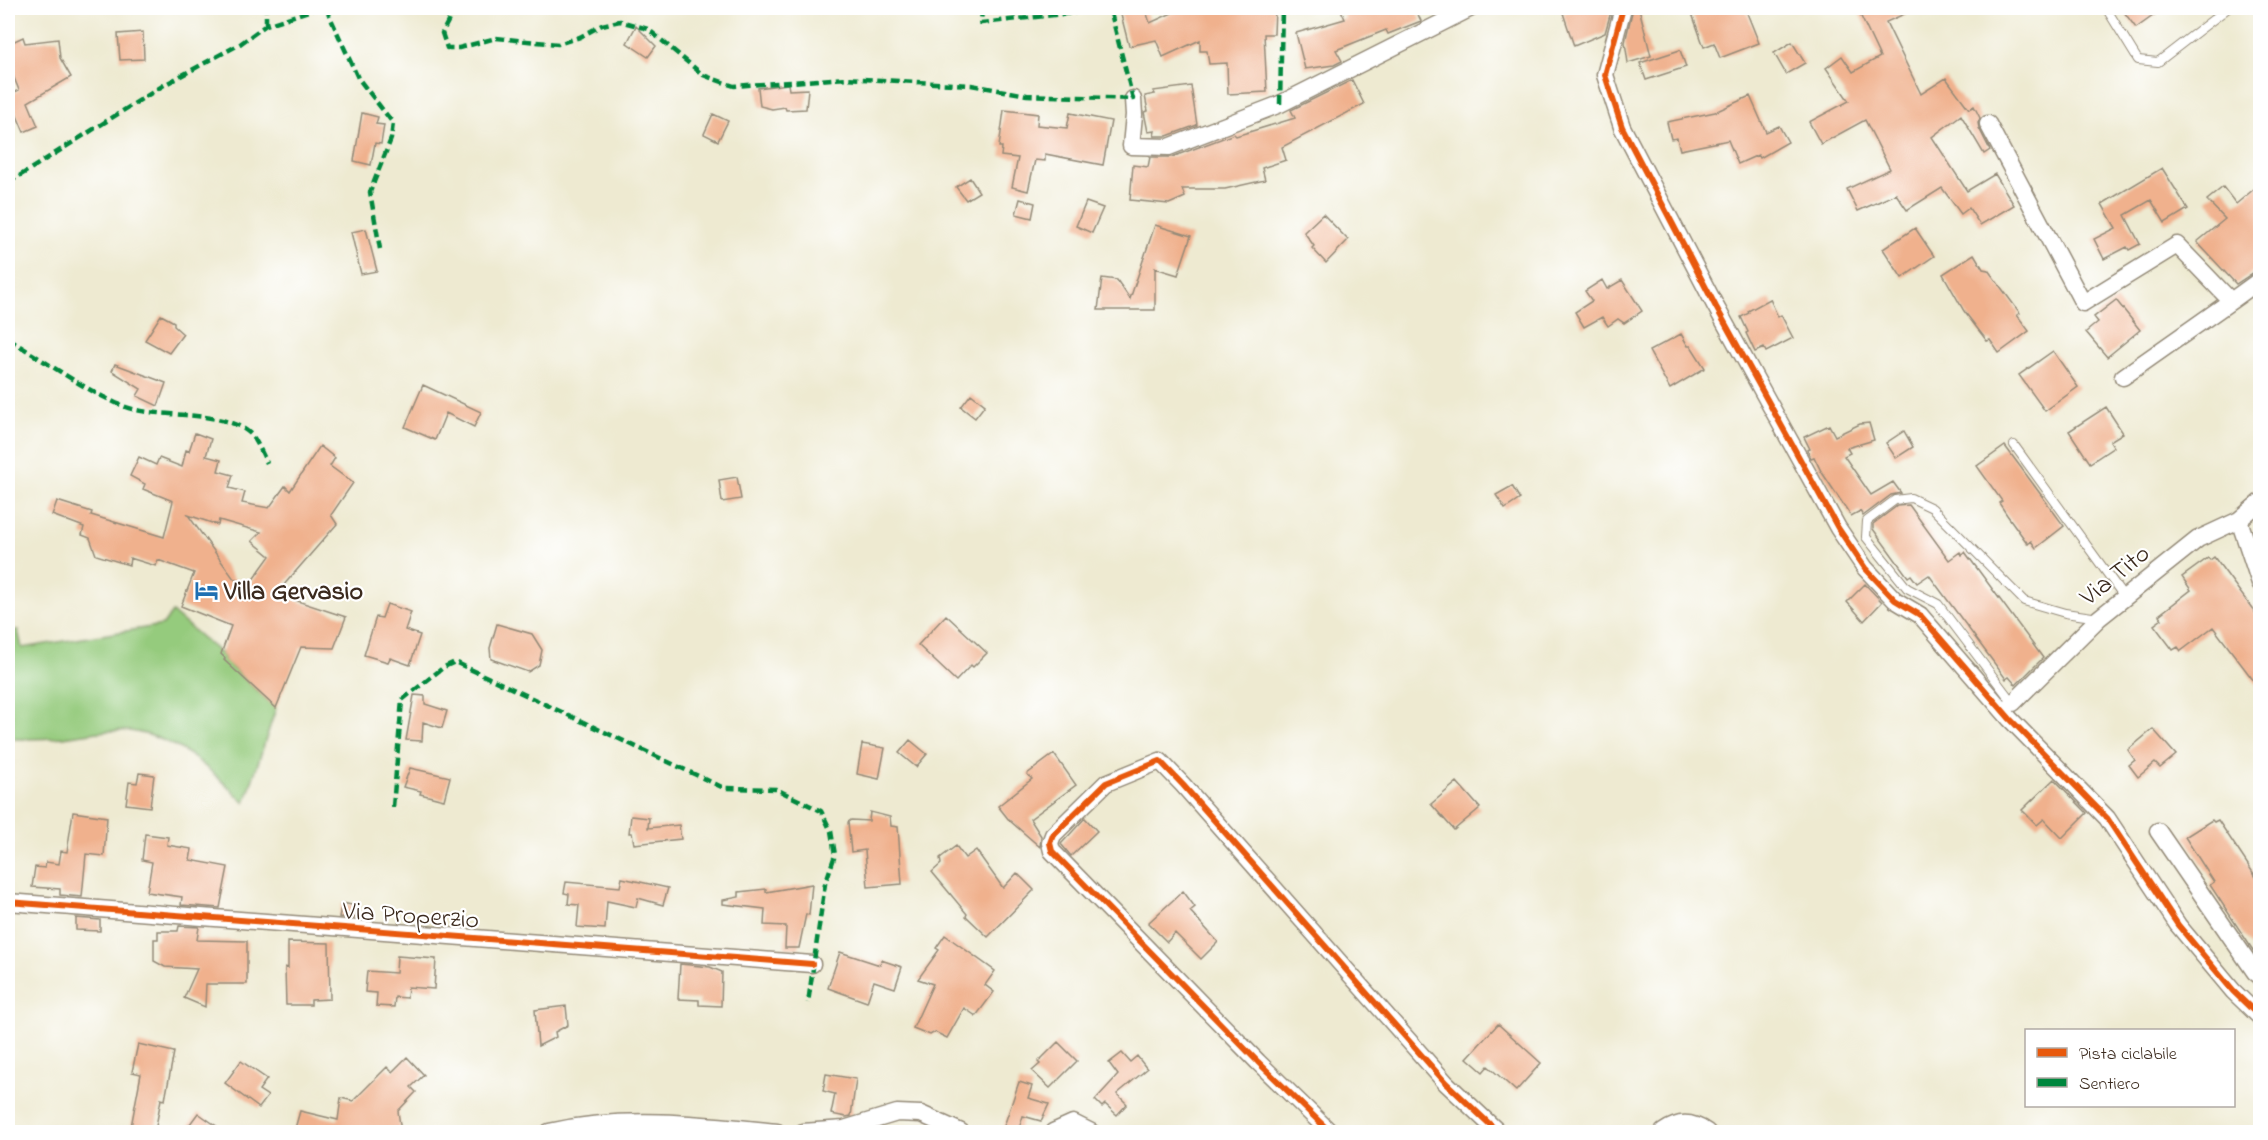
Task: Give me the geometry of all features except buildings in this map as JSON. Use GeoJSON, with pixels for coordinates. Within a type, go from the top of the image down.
{"type":"FeatureCollection","features":[{"type":"Feature","properties":{"kind":"street"},"geometry":{"type":"LineString","coordinates":[[1132,99],[1134,116],[1131,146],[1169,147],[1280,104],[1471,8]]}},
{"type":"Feature","properties":{"kind":"street"},"geometry":{"type":"LineString","coordinates":[[1623,8],[1605,75],[1622,127],[1716,307],[1838,528],[1865,568],[1894,600],[1920,615],[2010,719],[2107,818],[2178,925],[2233,991],[2260,1017]]}},
{"type":"Feature","properties":{"kind":"street"},"geometry":{"type":"LineString","coordinates":[[1988,124],[2083,303],[2177,245],[2231,301]]}},
{"type":"Feature","properties":{"kind":"street"},"geometry":{"type":"LineString","coordinates":[[2123,377],[2260,280]]}},
{"type":"Feature","properties":{"kind":"street","name":"Via Tito"},"geometry":{"type":"LineString","coordinates":[[2013,703],[2099,618],[2198,539],[2239,520],[2260,502]]}},
{"type":"Feature","properties":{"kind":"street"},"geometry":{"type":"LineString","coordinates":[[2239,520],[2260,583]]}},
{"type":"Feature","properties":{"kind":"street"},"geometry":{"type":"LineString","coordinates":[[1330,1132],[1258,1062],[1052,851],[1050,843],[1053,835],[1106,783],[1160,761],[1184,785],[1446,1083],[1498,1132]]}},
{"type":"Feature","properties":{"kind":"street"},"geometry":{"type":"LineString","coordinates":[[2158,831],[2254,972],[2260,976]]}},
{"type":"Feature","properties":{"kind":"street","name":"Via Properzio"},"geometry":{"type":"LineString","coordinates":[[8,902],[812,964]]}},
{"type":"Feature","properties":{"kind":"street"},"geometry":{"type":"LineString","coordinates":[[803,1132],[844,1130],[897,1113],[921,1114],[961,1132]]}},
{"type":"Feature","properties":{"kind":"street"},"geometry":{"type":"LineString","coordinates":[[549,1132],[651,1122],[777,1132]]}},
{"type":"Feature","properties":{"kind":"street"},"geometry":{"type":"LineString","coordinates":[[1053,1132],[1072,1123],[1091,1132]]}},
{"type":"Feature","properties":{"kind":"street"},"geometry":{"type":"LineString","coordinates":[[1663,1132],[1674,1124],[1696,1125],[1707,1132]]}},
{"type":"Feature","properties":{"kind":"lane"},"geometry":{"type":"LineString","coordinates":[[2106,8],[2139,60],[2158,62],[2228,8]]}},
{"type":"Feature","properties":{"kind":"lane"},"geometry":{"type":"LineString","coordinates":[[2014,445],[2125,598]]}},
{"type":"Feature","properties":{"kind":"lane"},"geometry":{"type":"LineString","coordinates":[[2013,703],[1938,604],[1907,588],[1900,580],[1866,537],[1867,521],[1895,500],[1911,498],[1932,508],[2024,601],[2065,613],[2099,618]]}},
{"type":"Feature","properties":{"kind":"green space"},"geometry":{"type":"Polygon","coordinates":[[[172,612],[221,654],[224,660],[276,708],[245,803],[195,759],[168,742],[152,736],[116,731],[53,738],[8,739],[8,631],[18,630],[22,648],[163,625],[172,612]]]}},
{"type":"Feature","properties":{"kind":"marked path"},"geometry":{"type":"LineString","coordinates":[[266,8],[266,25]]}},
{"type":"Feature","properties":{"kind":"marked path"},"geometry":{"type":"LineString","coordinates":[[8,183],[164,85],[240,44],[266,25],[318,8]]}},
{"type":"Feature","properties":{"kind":"marked path"},"geometry":{"type":"LineString","coordinates":[[326,8],[358,78],[393,123],[391,139],[370,192],[380,249]]}},
{"type":"Feature","properties":{"kind":"marked path"},"geometry":{"type":"LineString","coordinates":[[455,8],[442,33],[447,48],[459,48],[496,38],[558,44],[580,37],[602,25],[620,21],[648,29],[703,75],[734,86],[847,78],[971,85],[1027,95],[1133,99],[1110,9],[981,23],[982,8]]}},
{"type":"Feature","properties":{"kind":"marked path"},"geometry":{"type":"LineString","coordinates":[[1280,104],[1282,8]]}},
{"type":"Feature","properties":{"kind":"marked path"},"geometry":{"type":"LineString","coordinates":[[8,339],[79,383],[123,406],[154,413],[211,418],[243,428],[254,438],[267,463]]}},
{"type":"Feature","properties":{"kind":"marked path"},"geometry":{"type":"LineString","coordinates":[[393,807],[402,700],[444,667],[455,662],[724,788],[776,789],[821,811],[831,831],[835,855],[825,884],[808,1003]]}},
{"type":"Feature","properties":{"kind":"cycle path"},"geometry":{"type":"LineString","coordinates":[[1623,8],[1605,75],[1622,127],[1716,307],[1838,528],[1865,568],[1895,600],[1920,615],[2010,719],[2107,818],[2178,925],[2233,991],[2260,1017]]}},
{"type":"Feature","properties":{"kind":"cycle path"},"geometry":{"type":"LineString","coordinates":[[1330,1132],[1258,1062],[1052,851],[1050,843],[1053,835],[1106,783],[1160,761],[1446,1083],[1498,1132]]}},
{"type":"Feature","properties":{"kind":"cycle path"},"geometry":{"type":"LineString","coordinates":[[8,902],[812,964]]}},
{"type":"Feature","properties":{"kind":"place","name":"Villa Gervasio"},"geometry":{"type":"Point","coordinates":[206,590]}}]}
